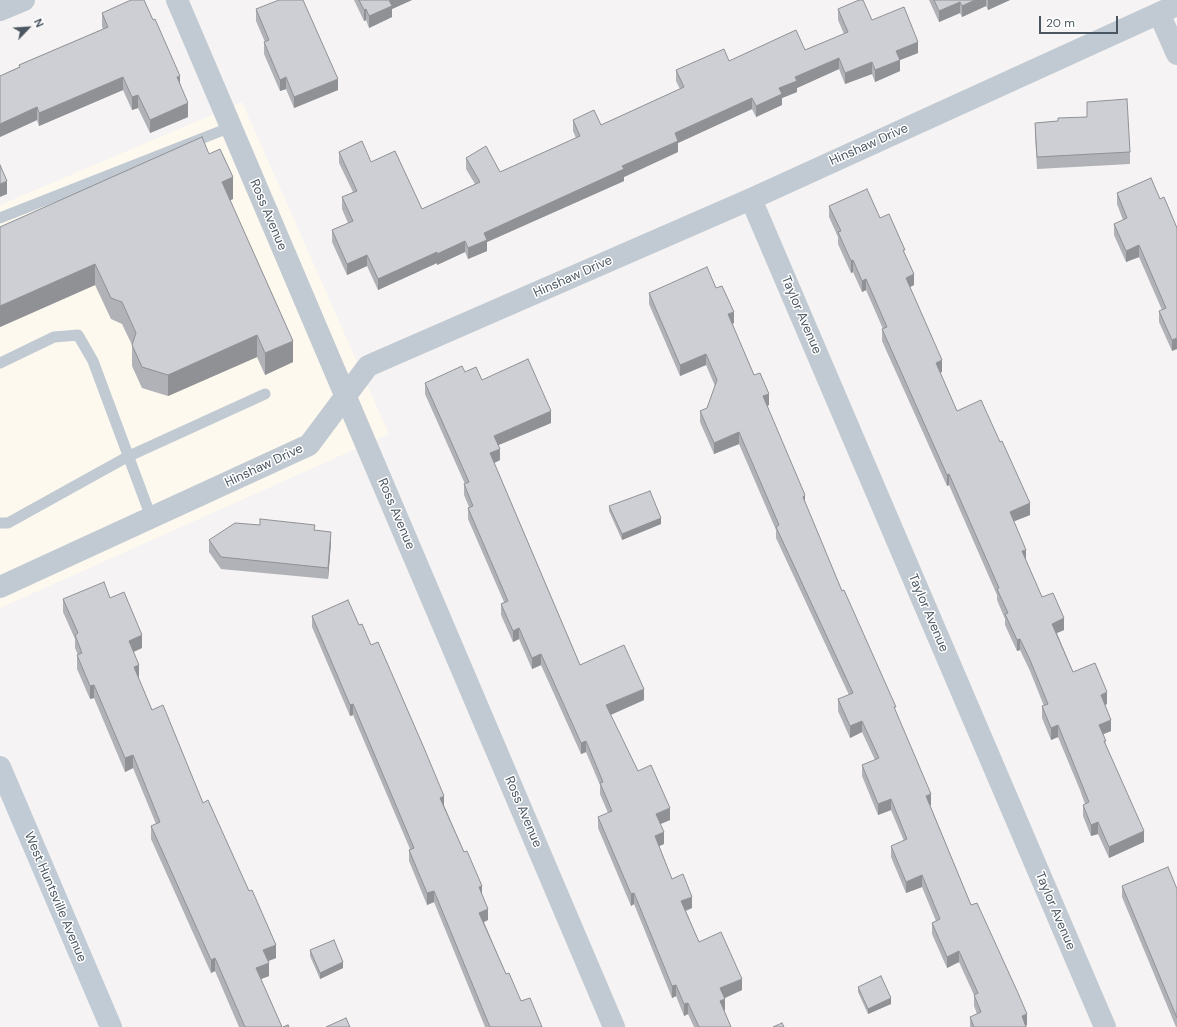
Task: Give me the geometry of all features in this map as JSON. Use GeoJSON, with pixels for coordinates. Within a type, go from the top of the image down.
{"type":"FeatureCollection","features":[{"type":"Feature","properties":{"kind":"main road","name":"West Huntsville Avenue"},"geometry":{"type":"LineString","coordinates":[[0,767],[111,1027]]}},
{"type":"Feature","properties":{"kind":"street"},"geometry":{"type":"LineString","coordinates":[[0,10],[24,0]]}},
{"type":"Feature","properties":{"kind":"street","name":"Ross Avenue"},"geometry":{"type":"LineString","coordinates":[[177,0],[614,1027]]}},
{"type":"Feature","properties":{"kind":"street"},"geometry":{"type":"LineString","coordinates":[[1168,9],[1177,54]]}},
{"type":"Feature","properties":{"kind":"street","name":"Hinshaw Drive"},"geometry":{"type":"LineString","coordinates":[[0,587],[309,445],[368,366],[751,199],[1168,9]]}},
{"type":"Feature","properties":{"kind":"street","name":"Taylor Avenue"},"geometry":{"type":"LineString","coordinates":[[751,199],[1105,1027]]}},
{"type":"Feature","properties":{"kind":"lane"},"geometry":{"type":"LineString","coordinates":[[0,218],[230,126]]}},
{"type":"Feature","properties":{"kind":"lane"},"geometry":{"type":"LineString","coordinates":[[0,363],[54,337],[78,335],[93,361],[127,457],[151,517]]}},
{"type":"Feature","properties":{"kind":"lane"},"geometry":{"type":"LineString","coordinates":[[0,523],[8,524],[127,457],[265,394]]}},
{"type":"Feature","properties":{"kind":"shaded area"},"geometry":{"type":"Polygon","coordinates":[[[242,102],[389,434],[0,608],[0,205],[242,102]]]}},
{"type":"Feature","properties":{"kind":"building"},"geometry":{"type":"Polygon","coordinates":[[[131,0],[144,0],[153,20],[155,19],[180,76],[177,77],[188,103],[150,120],[138,95],[132,97],[123,77],[39,113],[37,107],[0,124],[0,76],[20,67],[19,65],[108,27],[102,13],[131,0]]]}},
{"type":"Feature","properties":{"kind":"building"},"geometry":{"type":"Polygon","coordinates":[[[279,0],[303,0],[338,79],[294,97],[286,77],[280,80],[264,42],[269,40],[256,9],[279,0]]]}},
{"type":"Feature","properties":{"kind":"building"},"geometry":{"type":"Polygon","coordinates":[[[359,0],[389,0],[392,6],[369,16],[359,0]]]}},
{"type":"Feature","properties":{"kind":"building"},"geometry":{"type":"Polygon","coordinates":[[[859,0],[863,0],[872,20],[904,7],[918,42],[896,51],[900,60],[875,70],[872,62],[845,73],[839,58],[795,77],[797,81],[779,88],[782,94],[756,106],[752,98],[675,133],[678,141],[622,166],[624,169],[484,233],[487,240],[468,248],[465,241],[378,279],[367,255],[347,264],[332,230],[353,221],[342,197],[357,191],[339,152],[362,141],[371,162],[395,151],[422,209],[480,182],[466,158],[486,146],[500,172],[580,136],[573,120],[594,110],[601,125],[684,87],[676,70],[724,49],[729,61],[796,30],[805,50],[848,32],[838,9],[859,0]]]}},
{"type":"Feature","properties":{"kind":"building"},"geometry":{"type":"Polygon","coordinates":[[[934,0],[975,0],[962,6],[960,2],[939,11],[934,0]]]}},
{"type":"Feature","properties":{"kind":"building"},"geometry":{"type":"Polygon","coordinates":[[[1127,99],[1130,152],[1037,157],[1035,123],[1058,121],[1058,118],[1087,117],[1087,102],[1127,99]]]}},
{"type":"Feature","properties":{"kind":"building"},"geometry":{"type":"Polygon","coordinates":[[[202,137],[209,154],[220,149],[233,177],[222,182],[293,341],[265,353],[257,335],[168,375],[142,367],[132,345],[136,333],[122,302],[111,298],[95,264],[0,306],[0,227],[202,137]]]}},
{"type":"Feature","properties":{"kind":"building"},"geometry":{"type":"Polygon","coordinates":[[[0,165],[7,181],[0,184],[0,165]]]}},
{"type":"Feature","properties":{"kind":"building"},"geometry":{"type":"Polygon","coordinates":[[[1151,178],[1160,199],[1164,197],[1177,228],[1177,338],[1172,340],[1159,311],[1166,308],[1139,245],[1126,251],[1114,224],[1127,218],[1117,193],[1151,178]]]}},
{"type":"Feature","properties":{"kind":"building"},"geometry":{"type":"Polygon","coordinates":[[[867,189],[880,218],[889,214],[905,250],[903,250],[914,274],[906,278],[942,360],[936,363],[957,411],[981,400],[1000,442],[1002,441],[1030,503],[1010,512],[1026,550],[1022,551],[1042,597],[1053,593],[1064,618],[1052,624],[1073,672],[1095,663],[1107,692],[1101,695],[1111,720],[1099,725],[1106,741],[1104,741],[1144,831],[1109,847],[1098,822],[1091,825],[1083,805],[1089,802],[1058,725],[1051,728],[1042,706],[1048,704],[1020,639],[1017,640],[1005,614],[1008,613],[997,589],[999,588],[949,474],[947,475],[882,329],[887,327],[866,279],[862,281],[838,232],[841,231],[829,206],[867,189]]]}},
{"type":"Feature","properties":{"kind":"building"},"geometry":{"type":"Polygon","coordinates":[[[707,267],[716,288],[722,286],[734,312],[728,314],[754,375],[760,373],[769,394],[763,396],[805,495],[803,497],[842,591],[844,590],[896,707],[894,707],[931,794],[926,796],[971,905],[977,903],[1027,1014],[1022,1016],[1026,1027],[974,1027],[970,1017],[981,1012],[974,995],[978,993],[959,951],[947,957],[932,923],[940,919],[922,875],[906,882],[891,846],[907,839],[891,799],[878,804],[862,765],[879,758],[862,721],[850,726],[838,699],[853,693],[776,527],[779,525],[739,432],[714,443],[700,411],[707,408],[717,380],[706,354],[680,365],[649,293],[707,267]]]}},
{"type":"Feature","properties":{"kind":"building"},"geometry":{"type":"Polygon","coordinates":[[[528,359],[551,411],[494,436],[500,449],[490,453],[580,665],[624,645],[644,689],[606,705],[638,771],[651,765],[670,808],[656,814],[664,832],[655,836],[672,879],[683,874],[692,897],[681,901],[699,942],[721,932],[742,979],[720,988],[725,999],[720,1001],[731,1027],[699,1027],[688,1003],[684,1004],[676,985],[672,986],[634,893],[631,894],[598,817],[612,811],[600,783],[603,782],[586,741],[581,743],[541,654],[532,658],[519,628],[513,631],[501,604],[508,601],[468,508],[473,506],[464,484],[469,482],[425,383],[462,366],[465,372],[476,367],[482,380],[528,359]]]}},
{"type":"Feature","properties":{"kind":"building"},"geometry":{"type":"Polygon","coordinates":[[[650,491],[661,518],[622,534],[609,506],[650,491]]]}},
{"type":"Feature","properties":{"kind":"building"},"geometry":{"type":"Polygon","coordinates":[[[260,519],[315,525],[314,530],[331,532],[328,568],[221,557],[209,540],[235,523],[260,525],[260,519]]]}},
{"type":"Feature","properties":{"kind":"building"},"geometry":{"type":"Polygon","coordinates":[[[104,582],[110,598],[124,592],[142,635],[129,641],[139,665],[134,667],[152,710],[163,705],[203,803],[208,800],[249,891],[252,890],[276,945],[263,950],[269,963],[256,968],[282,1027],[245,1027],[215,958],[211,960],[151,826],[160,822],[133,755],[125,758],[94,685],[90,686],[77,655],[82,653],[75,635],[78,633],[63,599],[104,582]]]}},
{"type":"Feature","properties":{"kind":"building"},"geometry":{"type":"Polygon","coordinates":[[[348,600],[359,625],[362,624],[371,645],[378,642],[424,748],[444,796],[440,798],[464,852],[467,851],[482,886],[479,887],[488,909],[479,913],[506,974],[509,973],[521,1001],[530,998],[542,1027],[490,1027],[434,891],[427,893],[409,850],[414,848],[353,704],[350,705],[312,616],[348,600]]]}},
{"type":"Feature","properties":{"kind":"building"},"geometry":{"type":"Polygon","coordinates":[[[1168,867],[1177,889],[1177,1018],[1122,886],[1168,867]]]}},
{"type":"Feature","properties":{"kind":"building"},"geometry":{"type":"Polygon","coordinates":[[[334,940],[343,962],[320,973],[310,950],[334,940]]]}},
{"type":"Feature","properties":{"kind":"building"},"geometry":{"type":"Polygon","coordinates":[[[881,976],[891,998],[868,1009],[858,987],[881,976]]]}},
{"type":"Feature","properties":{"kind":"building"},"geometry":{"type":"Polygon","coordinates":[[[346,1018],[350,1027],[326,1027],[346,1018]]]}},
{"type":"Feature","properties":{"kind":"building"},"geometry":{"type":"Polygon","coordinates":[[[782,1023],[784,1027],[773,1027],[782,1023]]]}}]}
